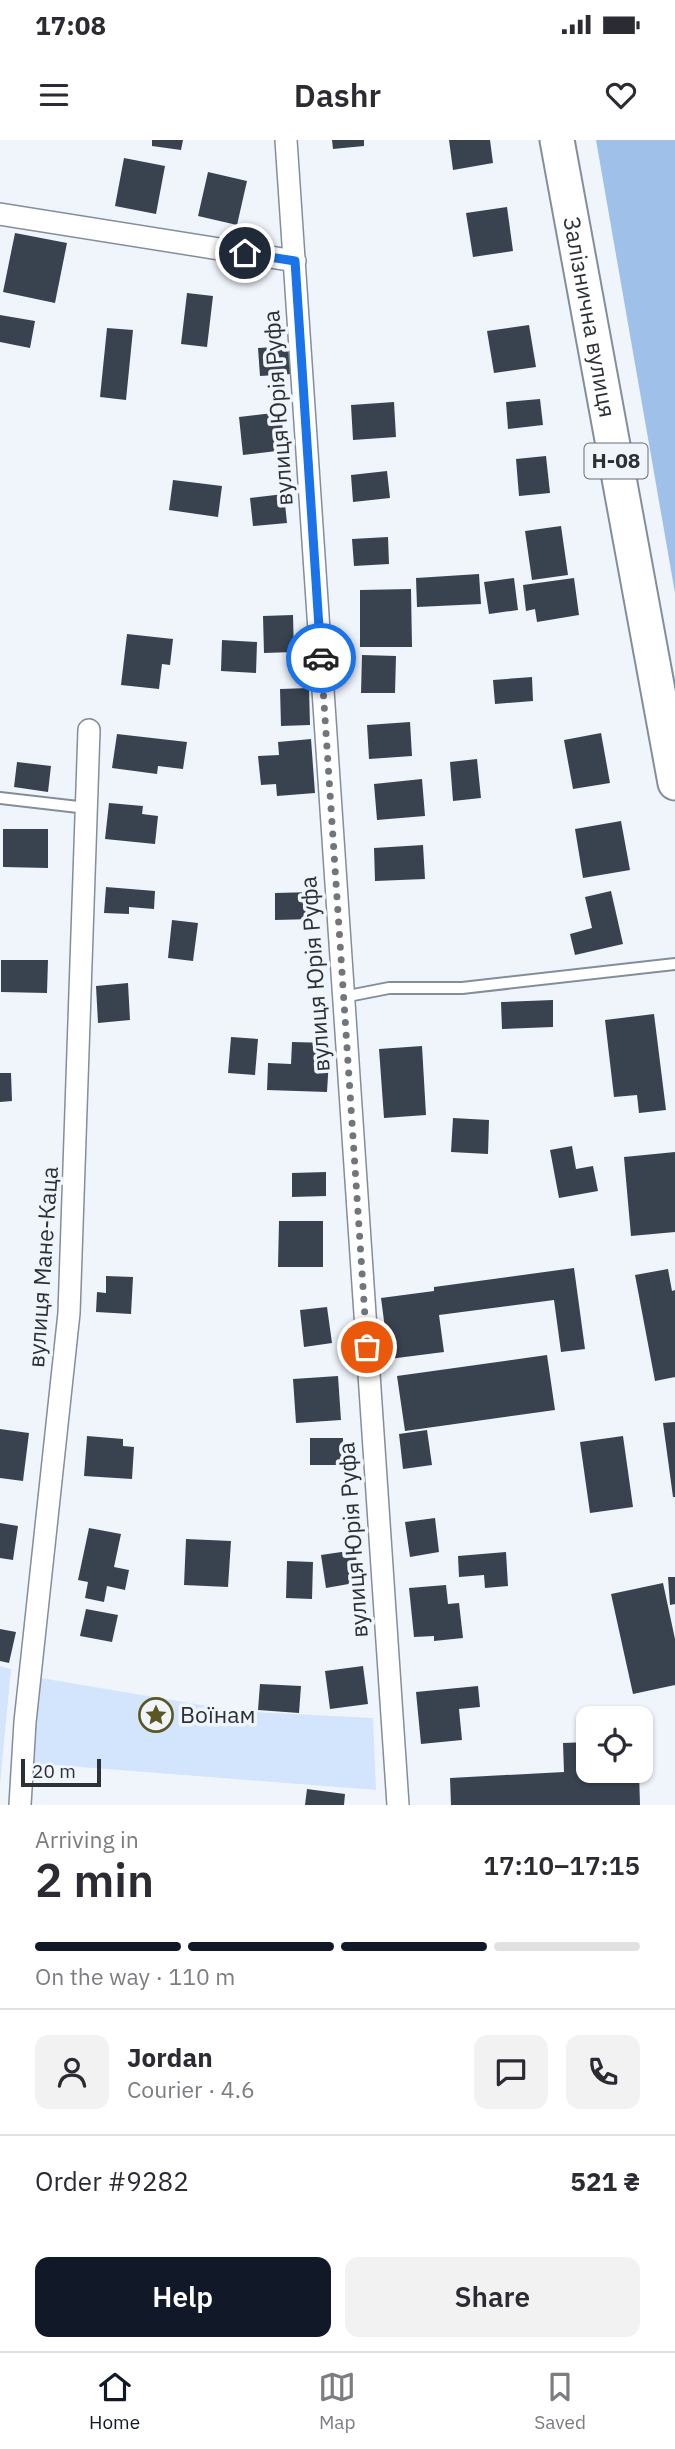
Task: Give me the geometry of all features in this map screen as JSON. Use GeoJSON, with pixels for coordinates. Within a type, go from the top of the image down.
{"type":"FeatureCollection","features":[{"type":"Feature","properties":{"kind":"main road","name":"Залізнична вулиця"},"geometry":{"type":"LineString","coordinates":[[557,140],[675,783]]}},
{"type":"Feature","properties":{"kind":"street","name":"вулиця Юрія Руфа"},"geometry":{"type":"LineString","coordinates":[[286,140],[398,1805]]}},
{"type":"Feature","properties":{"kind":"street"},"geometry":{"type":"LineString","coordinates":[[0,214],[295,261]]}},
{"type":"Feature","properties":{"kind":"street","name":"вулиця Мане-Каца"},"geometry":{"type":"LineString","coordinates":[[20,1805],[24,1722],[69,1313],[89,730]]}},
{"type":"Feature","properties":{"kind":"lane"},"geometry":{"type":"LineString","coordinates":[[0,798],[87,808]]}},
{"type":"Feature","properties":{"kind":"lane"},"geometry":{"type":"LineString","coordinates":[[343,997],[389,988],[462,988],[675,964]]}},
{"type":"Feature","properties":{"kind":"shaded area"},"geometry":{"type":"Polygon","coordinates":[[[596,140],[675,140],[675,593],[596,140]]]}},
{"type":"Feature","properties":{"kind":"shaded area"},"geometry":{"type":"Polygon","coordinates":[[[0,1666],[11,1669],[0,1785],[0,1666]]]}},
{"type":"Feature","properties":{"kind":"shaded area"},"geometry":{"type":"Polygon","coordinates":[[[35,1677],[237,1711],[373,1718],[376,1790],[29,1763],[35,1677]]]}},
{"type":"Feature","properties":{"kind":"building"},"geometry":{"type":"Polygon","coordinates":[[[152,140],[183,140],[181,150],[152,146],[152,140]]]}},
{"type":"Feature","properties":{"kind":"building"},"geometry":{"type":"Polygon","coordinates":[[[332,140],[364,140],[364,146],[333,149],[332,140]]]}},
{"type":"Feature","properties":{"kind":"building"},"geometry":{"type":"Polygon","coordinates":[[[449,140],[490,140],[493,163],[453,170],[449,140]]]}},
{"type":"Feature","properties":{"kind":"building"},"geometry":{"type":"Polygon","coordinates":[[[124,158],[165,166],[156,214],[115,206],[124,158]]]}},
{"type":"Feature","properties":{"kind":"building"},"geometry":{"type":"Polygon","coordinates":[[[208,172],[247,181],[237,225],[198,216],[208,172]]]}},
{"type":"Feature","properties":{"kind":"building"},"geometry":{"type":"Polygon","coordinates":[[[507,207],[513,251],[473,257],[466,213],[507,207]]]}},
{"type":"Feature","properties":{"kind":"building"},"geometry":{"type":"Polygon","coordinates":[[[15,233],[67,243],[55,303],[3,292],[15,233]]]}},
{"type":"Feature","properties":{"kind":"building"},"geometry":{"type":"Polygon","coordinates":[[[187,293],[213,296],[207,347],[181,344],[187,293]]]}},
{"type":"Feature","properties":{"kind":"building"},"geometry":{"type":"Polygon","coordinates":[[[0,315],[35,321],[30,348],[0,342],[0,315]]]}},
{"type":"Feature","properties":{"kind":"building"},"geometry":{"type":"Polygon","coordinates":[[[529,325],[536,367],[494,373],[487,331],[529,325]]]}},
{"type":"Feature","properties":{"kind":"building"},"geometry":{"type":"Polygon","coordinates":[[[107,328],[133,330],[126,400],[100,397],[107,328]]]}},
{"type":"Feature","properties":{"kind":"building"},"geometry":{"type":"Polygon","coordinates":[[[291,346],[292,374],[260,376],[258,348],[291,346]]]}},
{"type":"Feature","properties":{"kind":"building"},"geometry":{"type":"Polygon","coordinates":[[[540,399],[543,425],[508,429],[506,402],[540,399]]]}},
{"type":"Feature","properties":{"kind":"building"},"geometry":{"type":"Polygon","coordinates":[[[394,402],[396,437],[353,440],[351,405],[394,402]]]}},
{"type":"Feature","properties":{"kind":"building"},"geometry":{"type":"Polygon","coordinates":[[[281,412],[285,450],[243,455],[239,417],[281,412]]]}},
{"type":"Feature","properties":{"kind":"building"},"geometry":{"type":"Polygon","coordinates":[[[546,456],[550,493],[519,496],[516,459],[546,456]]]}},
{"type":"Feature","properties":{"kind":"building"},"geometry":{"type":"Polygon","coordinates":[[[387,471],[390,498],[353,502],[351,475],[387,471]]]}},
{"type":"Feature","properties":{"kind":"building"},"geometry":{"type":"Polygon","coordinates":[[[173,480],[222,486],[218,517],[169,510],[173,480]]]}},
{"type":"Feature","properties":{"kind":"building"},"geometry":{"type":"Polygon","coordinates":[[[284,494],[287,523],[253,526],[250,498],[284,494]]]}},
{"type":"Feature","properties":{"kind":"building"},"geometry":{"type":"Polygon","coordinates":[[[561,526],[568,575],[532,580],[525,531],[561,526]]]}},
{"type":"Feature","properties":{"kind":"building"},"geometry":{"type":"Polygon","coordinates":[[[388,537],[389,564],[354,566],[352,539],[388,537]]]}},
{"type":"Feature","properties":{"kind":"building"},"geometry":{"type":"Polygon","coordinates":[[[479,574],[481,604],[417,607],[416,578],[479,574]]]}},
{"type":"Feature","properties":{"kind":"building"},"geometry":{"type":"Polygon","coordinates":[[[514,578],[518,610],[489,614],[484,582],[514,578]]]}},
{"type":"Feature","properties":{"kind":"building"},"geometry":{"type":"Polygon","coordinates":[[[574,578],[579,615],[537,622],[535,609],[526,611],[523,585],[574,578]]]}},
{"type":"Feature","properties":{"kind":"building"},"geometry":{"type":"Polygon","coordinates":[[[411,589],[412,647],[360,647],[360,590],[411,589]]]}},
{"type":"Feature","properties":{"kind":"building"},"geometry":{"type":"Polygon","coordinates":[[[293,615],[294,652],[264,653],[263,616],[293,615]]]}},
{"type":"Feature","properties":{"kind":"building"},"geometry":{"type":"Polygon","coordinates":[[[127,634],[173,639],[170,665],[162,664],[159,689],[121,685],[127,634]]]}},
{"type":"Feature","properties":{"kind":"building"},"geometry":{"type":"Polygon","coordinates":[[[222,640],[257,642],[256,673],[221,671],[222,640]]]}},
{"type":"Feature","properties":{"kind":"building"},"geometry":{"type":"Polygon","coordinates":[[[362,655],[396,656],[395,693],[361,693],[362,655]]]}},
{"type":"Feature","properties":{"kind":"building"},"geometry":{"type":"Polygon","coordinates":[[[532,677],[533,701],[495,704],[493,680],[532,677]]]}},
{"type":"Feature","properties":{"kind":"building"},"geometry":{"type":"Polygon","coordinates":[[[309,688],[310,725],[281,726],[280,689],[309,688]]]}},
{"type":"Feature","properties":{"kind":"building"},"geometry":{"type":"Polygon","coordinates":[[[410,722],[412,756],[369,759],[367,725],[410,722]]]}},
{"type":"Feature","properties":{"kind":"building"},"geometry":{"type":"Polygon","coordinates":[[[601,733],[610,783],[573,789],[564,740],[601,733]]]}},
{"type":"Feature","properties":{"kind":"building"},"geometry":{"type":"Polygon","coordinates":[[[117,734],[187,742],[183,769],[158,766],[157,774],[112,768],[117,734]]]}},
{"type":"Feature","properties":{"kind":"building"},"geometry":{"type":"Polygon","coordinates":[[[311,739],[315,793],[277,796],[276,784],[261,785],[258,756],[279,755],[278,742],[311,739]]]}},
{"type":"Feature","properties":{"kind":"building"},"geometry":{"type":"Polygon","coordinates":[[[477,759],[481,798],[453,801],[450,762],[477,759]]]}},
{"type":"Feature","properties":{"kind":"building"},"geometry":{"type":"Polygon","coordinates":[[[17,762],[51,766],[48,792],[14,787],[17,762]]]}},
{"type":"Feature","properties":{"kind":"building"},"geometry":{"type":"Polygon","coordinates":[[[422,779],[425,816],[377,820],[374,784],[422,779]]]}},
{"type":"Feature","properties":{"kind":"building"},"geometry":{"type":"Polygon","coordinates":[[[109,803],[143,806],[142,814],[158,816],[155,844],[105,839],[109,803]]]}},
{"type":"Feature","properties":{"kind":"building"},"geometry":{"type":"Polygon","coordinates":[[[621,821],[630,870],[583,878],[575,829],[621,821]]]}},
{"type":"Feature","properties":{"kind":"building"},"geometry":{"type":"Polygon","coordinates":[[[3,829],[48,829],[48,868],[3,867],[3,829]]]}},
{"type":"Feature","properties":{"kind":"building"},"geometry":{"type":"Polygon","coordinates":[[[423,845],[425,879],[375,881],[374,848],[423,845]]]}},
{"type":"Feature","properties":{"kind":"building"},"geometry":{"type":"Polygon","coordinates":[[[106,887],[155,891],[154,909],[129,907],[129,914],[104,913],[106,887]]]}},
{"type":"Feature","properties":{"kind":"building"},"geometry":{"type":"Polygon","coordinates":[[[611,891],[623,944],[575,955],[570,934],[592,928],[585,897],[611,891]]]}},
{"type":"Feature","properties":{"kind":"building"},"geometry":{"type":"Polygon","coordinates":[[[314,892],[314,919],[275,920],[275,893],[314,892]]]}},
{"type":"Feature","properties":{"kind":"building"},"geometry":{"type":"Polygon","coordinates":[[[172,920],[198,923],[193,961],[168,958],[172,920]]]}},
{"type":"Feature","properties":{"kind":"building"},"geometry":{"type":"Polygon","coordinates":[[[1,960],[48,960],[47,993],[1,992],[1,960]]]}},
{"type":"Feature","properties":{"kind":"building"},"geometry":{"type":"Polygon","coordinates":[[[128,983],[130,1020],[98,1023],[96,986],[128,983]]]}},
{"type":"Feature","properties":{"kind":"building"},"geometry":{"type":"Polygon","coordinates":[[[553,1000],[553,1027],[502,1029],[501,1002],[553,1000]]]}},
{"type":"Feature","properties":{"kind":"building"},"geometry":{"type":"Polygon","coordinates":[[[654,1014],[666,1110],[639,1113],[637,1095],[614,1097],[605,1020],[654,1014]]]}},
{"type":"Feature","properties":{"kind":"building"},"geometry":{"type":"Polygon","coordinates":[[[231,1037],[258,1039],[255,1075],[228,1073],[231,1037]]]}},
{"type":"Feature","properties":{"kind":"building"},"geometry":{"type":"Polygon","coordinates":[[[292,1042],[330,1043],[327,1092],[267,1090],[268,1063],[291,1064],[292,1042]]]}},
{"type":"Feature","properties":{"kind":"building"},"geometry":{"type":"Polygon","coordinates":[[[422,1046],[426,1115],[384,1118],[379,1049],[422,1046]]]}},
{"type":"Feature","properties":{"kind":"building"},"geometry":{"type":"Polygon","coordinates":[[[0,1073],[11,1073],[12,1101],[0,1102],[0,1073]]]}},
{"type":"Feature","properties":{"kind":"building"},"geometry":{"type":"Polygon","coordinates":[[[453,1118],[489,1120],[488,1154],[451,1152],[453,1118]]]}},
{"type":"Feature","properties":{"kind":"building"},"geometry":{"type":"Polygon","coordinates":[[[572,1146],[576,1169],[593,1166],[598,1191],[559,1198],[550,1150],[572,1146]]]}},
{"type":"Feature","properties":{"kind":"building"},"geometry":{"type":"Polygon","coordinates":[[[675,1152],[675,1232],[631,1236],[624,1157],[675,1152]]]}},
{"type":"Feature","properties":{"kind":"building"},"geometry":{"type":"Polygon","coordinates":[[[326,1172],[326,1196],[292,1197],[292,1173],[326,1172]]]}},
{"type":"Feature","properties":{"kind":"building"},"geometry":{"type":"Polygon","coordinates":[[[279,1221],[323,1221],[323,1267],[278,1267],[279,1221]]]}},
{"type":"Feature","properties":{"kind":"building"},"geometry":{"type":"Polygon","coordinates":[[[574,1268],[585,1349],[561,1352],[554,1300],[439,1315],[444,1352],[389,1359],[381,1298],[434,1291],[434,1287],[574,1268]]]}},
{"type":"Feature","properties":{"kind":"building"},"geometry":{"type":"Polygon","coordinates":[[[668,1269],[672,1291],[675,1290],[675,1377],[655,1381],[635,1275],[668,1269]]]}},
{"type":"Feature","properties":{"kind":"building"},"geometry":{"type":"Polygon","coordinates":[[[106,1276],[133,1277],[131,1314],[96,1312],[97,1292],[106,1293],[106,1276]]]}},
{"type":"Feature","properties":{"kind":"building"},"geometry":{"type":"Polygon","coordinates":[[[327,1307],[332,1343],[304,1347],[300,1310],[327,1307]]]}},
{"type":"Feature","properties":{"kind":"building"},"geometry":{"type":"Polygon","coordinates":[[[547,1355],[555,1410],[405,1431],[397,1376],[547,1355]]]}},
{"type":"Feature","properties":{"kind":"building"},"geometry":{"type":"Polygon","coordinates":[[[338,1376],[341,1420],[296,1423],[293,1379],[338,1376]]]}},
{"type":"Feature","properties":{"kind":"building"},"geometry":{"type":"Polygon","coordinates":[[[675,1422],[675,1497],[673,1497],[663,1423],[675,1422]]]}},
{"type":"Feature","properties":{"kind":"building"},"geometry":{"type":"Polygon","coordinates":[[[0,1429],[29,1433],[23,1481],[0,1478],[0,1429]]]}},
{"type":"Feature","properties":{"kind":"building"},"geometry":{"type":"Polygon","coordinates":[[[427,1430],[432,1465],[403,1469],[399,1434],[427,1430]]]}},
{"type":"Feature","properties":{"kind":"building"},"geometry":{"type":"Polygon","coordinates":[[[87,1436],[123,1439],[123,1446],[134,1447],[132,1479],[84,1476],[87,1436]]]}},
{"type":"Feature","properties":{"kind":"building"},"geometry":{"type":"Polygon","coordinates":[[[623,1436],[633,1507],[590,1513],[580,1442],[623,1436]]]}},
{"type":"Feature","properties":{"kind":"building"},"geometry":{"type":"Polygon","coordinates":[[[310,1438],[343,1438],[343,1465],[310,1465],[310,1438]]]}},
{"type":"Feature","properties":{"kind":"building"},"geometry":{"type":"Polygon","coordinates":[[[435,1518],[439,1552],[410,1557],[405,1522],[435,1518]]]}},
{"type":"Feature","properties":{"kind":"building"},"geometry":{"type":"Polygon","coordinates":[[[0,1523],[18,1526],[13,1560],[0,1558],[0,1523]]]}},
{"type":"Feature","properties":{"kind":"building"},"geometry":{"type":"Polygon","coordinates":[[[89,1528],[121,1534],[114,1567],[129,1570],[125,1590],[107,1586],[104,1602],[85,1598],[88,1582],[78,1580],[89,1528]]]}},
{"type":"Feature","properties":{"kind":"building"},"geometry":{"type":"Polygon","coordinates":[[[186,1539],[231,1541],[228,1587],[184,1585],[186,1539]]]}},
{"type":"Feature","properties":{"kind":"building"},"geometry":{"type":"Polygon","coordinates":[[[355,1550],[360,1582],[326,1588],[321,1555],[355,1550]]]}},
{"type":"Feature","properties":{"kind":"building"},"geometry":{"type":"Polygon","coordinates":[[[506,1552],[508,1586],[485,1588],[484,1575],[459,1577],[458,1556],[506,1552]]]}},
{"type":"Feature","properties":{"kind":"building"},"geometry":{"type":"Polygon","coordinates":[[[287,1561],[313,1562],[312,1599],[286,1598],[287,1561]]]}},
{"type":"Feature","properties":{"kind":"building"},"geometry":{"type":"Polygon","coordinates":[[[668,1577],[675,1577],[675,1604],[670,1605],[668,1577]]]}},
{"type":"Feature","properties":{"kind":"building"},"geometry":{"type":"Polygon","coordinates":[[[663,1583],[675,1639],[675,1685],[633,1694],[611,1594],[663,1583]]]}},
{"type":"Feature","properties":{"kind":"building"},"geometry":{"type":"Polygon","coordinates":[[[446,1585],[448,1604],[459,1603],[463,1638],[434,1641],[434,1636],[414,1637],[409,1588],[446,1585]]]}},
{"type":"Feature","properties":{"kind":"building"},"geometry":{"type":"Polygon","coordinates":[[[86,1609],[118,1615],[112,1642],[80,1636],[86,1609]]]}},
{"type":"Feature","properties":{"kind":"building"},"geometry":{"type":"Polygon","coordinates":[[[0,1629],[16,1632],[9,1663],[0,1661],[0,1629]]]}},
{"type":"Feature","properties":{"kind":"building"},"geometry":{"type":"Polygon","coordinates":[[[363,1666],[368,1704],[330,1709],[325,1671],[363,1666]]]}},
{"type":"Feature","properties":{"kind":"building"},"geometry":{"type":"Polygon","coordinates":[[[260,1684],[301,1686],[299,1713],[258,1710],[260,1684]]]}},
{"type":"Feature","properties":{"kind":"building"},"geometry":{"type":"Polygon","coordinates":[[[478,1686],[480,1707],[459,1709],[462,1740],[421,1744],[416,1692],[478,1686]]]}},
{"type":"Feature","properties":{"kind":"building"},"geometry":{"type":"Polygon","coordinates":[[[576,1742],[576,1783],[639,1783],[640,1805],[451,1805],[450,1778],[564,1772],[563,1743],[576,1742]]]}},
{"type":"Feature","properties":{"kind":"building"},"geometry":{"type":"Polygon","coordinates":[[[307,1789],[345,1794],[344,1805],[305,1805],[307,1789]]]}},
{"type":"Feature","properties":{"kind":"way so far"},"geometry":{"type":"LineString","coordinates":[[321,658],[367,1347]]}},
{"type":"Feature","properties":{"kind":"place","name":"Воїнам"},"geometry":{"type":"Point","coordinates":[156,1715]}},
{"type":"Feature","properties":{"kind":"route"},"geometry":{"type":"LineString","coordinates":[[245,253],[295,261],[321,658]]}}]}
